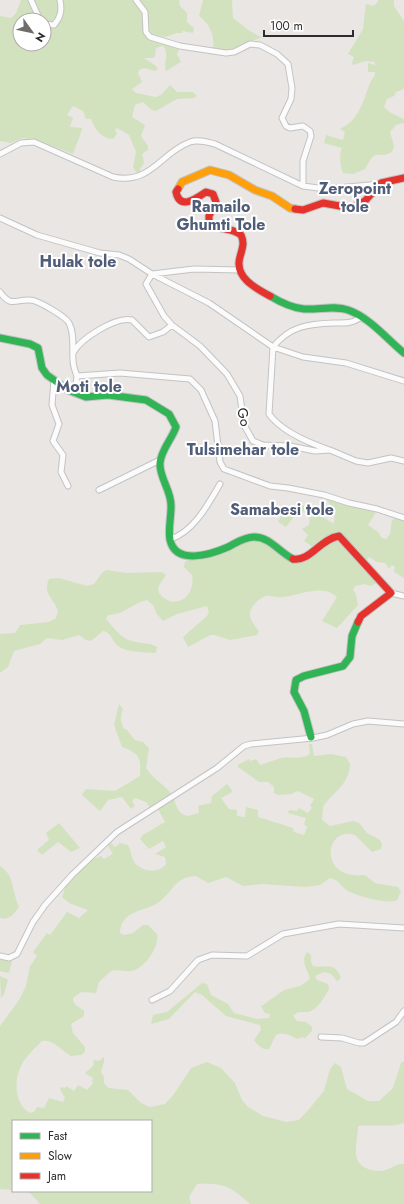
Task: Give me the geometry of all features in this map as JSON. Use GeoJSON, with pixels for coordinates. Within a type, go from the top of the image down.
{"type":"FeatureCollection","features":[{"type":"Feature","properties":{"kind":"street"},"geometry":{"type":"LineString","coordinates":[[31,0],[36,12]]}},
{"type":"Feature","properties":{"kind":"street"},"geometry":{"type":"LineString","coordinates":[[52,25],[54,25],[59,20],[62,9],[60,0]]}},
{"type":"Feature","properties":{"kind":"street"},"geometry":{"type":"LineString","coordinates":[[136,0],[145,12],[146,32],[150,37],[180,46],[226,54],[234,52],[250,44],[260,45],[273,51],[288,64],[292,94],[282,118],[286,126],[290,128],[303,126],[310,131],[311,136],[303,161],[303,186]]}},
{"type":"Feature","properties":{"kind":"street"},"geometry":{"type":"LineString","coordinates":[[0,154],[21,142],[34,142],[113,177],[123,179],[138,178],[190,142],[203,141],[215,144],[303,186],[332,189],[381,184],[404,178]]}},
{"type":"Feature","properties":{"kind":"street"},"geometry":{"type":"LineString","coordinates":[[381,184],[365,201],[351,208],[323,203],[298,210],[290,208],[272,196],[255,190],[219,171],[202,172],[190,178],[178,187],[177,197],[183,202],[191,202],[206,192],[213,194],[216,202],[210,212],[208,219],[210,223],[217,228],[237,231],[243,242],[238,265],[244,278],[276,300],[291,307],[340,308],[349,310],[404,353]]}},
{"type":"Feature","properties":{"kind":"street"},"geometry":{"type":"LineString","coordinates":[[0,218],[37,235],[59,242],[100,253],[119,255],[129,259],[152,274],[209,303],[273,347],[303,357],[352,365],[404,381]]}},
{"type":"Feature","properties":{"kind":"street"},"geometry":{"type":"LineString","coordinates":[[152,274],[194,270],[240,270]]}},
{"type":"Feature","properties":{"kind":"street","name":"Go"},"geometry":{"type":"LineString","coordinates":[[152,274],[146,284],[164,316],[172,325],[200,346],[227,374],[240,396],[244,425],[253,441],[263,445],[290,446],[315,451],[330,450],[356,461],[368,463],[391,458],[404,461]]}},
{"type":"Feature","properties":{"kind":"street"},"geometry":{"type":"LineString","coordinates":[[0,292],[5,299],[14,303],[30,300],[36,301],[66,318],[70,325],[72,334],[73,354],[77,376],[75,394]]}},
{"type":"Feature","properties":{"kind":"street"},"geometry":{"type":"LineString","coordinates":[[330,450],[314,444],[285,428],[273,420],[269,414],[273,347],[291,330],[300,327],[348,323],[360,318]]}},
{"type":"Feature","properties":{"kind":"street"},"geometry":{"type":"LineString","coordinates":[[73,354],[76,347],[84,340],[101,329],[121,320],[132,320],[149,337],[163,332],[172,325]]}},
{"type":"Feature","properties":{"kind":"street"},"geometry":{"type":"LineString","coordinates":[[0,338],[30,344],[38,348],[42,368],[54,380],[75,394],[86,397],[108,395],[146,400],[169,414],[176,427],[173,438],[160,460],[160,468],[171,498],[172,516],[170,539],[173,548],[186,556],[224,548],[251,537],[260,537],[268,540],[291,558],[298,560],[304,558],[329,537],[338,536],[391,593],[404,596]]}},
{"type":"Feature","properties":{"kind":"street"},"geometry":{"type":"LineString","coordinates":[[77,376],[125,373],[190,379],[201,390],[215,421],[220,462],[224,469],[270,486],[324,495],[404,518]]}},
{"type":"Feature","properties":{"kind":"street"},"geometry":{"type":"LineString","coordinates":[[54,380],[52,405],[59,424],[53,441],[63,455],[61,472],[68,486]]}},
{"type":"Feature","properties":{"kind":"street"},"geometry":{"type":"LineString","coordinates":[[99,490],[160,460]]}},
{"type":"Feature","properties":{"kind":"street"},"geometry":{"type":"LineString","coordinates":[[170,539],[176,538],[197,519],[220,484]]}},
{"type":"Feature","properties":{"kind":"street"},"geometry":{"type":"LineString","coordinates":[[311,737],[304,711],[294,692],[296,680],[304,676],[343,666],[350,657],[352,636],[361,616],[391,593]]}},
{"type":"Feature","properties":{"kind":"street"},"geometry":{"type":"LineString","coordinates":[[0,956],[9,958],[17,954],[33,922],[45,905],[72,875],[117,832],[217,768],[244,746],[326,735],[353,724],[368,721],[404,724]]}},
{"type":"Feature","properties":{"kind":"street"},"geometry":{"type":"LineString","coordinates":[[152,1000],[170,991],[198,960],[203,957],[212,955],[248,956],[254,954],[276,937],[283,934],[339,924],[404,928]]}},
{"type":"Feature","properties":{"kind":"street"},"geometry":{"type":"LineString","coordinates":[[321,1037],[342,1038],[364,1043],[396,1022],[404,1011]]}},
{"type":"Feature","properties":{"kind":"green space"},"geometry":{"type":"Polygon","coordinates":[[[21,0],[29,0],[34,12],[16,12],[21,0]]]}},
{"type":"Feature","properties":{"kind":"green space"},"geometry":{"type":"Polygon","coordinates":[[[33,0],[57,0],[59,12],[55,22],[52,22],[52,12],[38,12],[33,0]]]}},
{"type":"Feature","properties":{"kind":"green space"},"geometry":{"type":"Polygon","coordinates":[[[62,0],[133,0],[139,7],[144,20],[143,30],[145,36],[155,41],[180,47],[177,54],[181,62],[166,71],[166,52],[163,46],[156,48],[155,56],[153,58],[144,58],[158,69],[155,71],[144,68],[139,70],[138,73],[142,82],[132,89],[136,93],[156,97],[162,94],[170,85],[177,92],[193,92],[197,96],[194,98],[177,99],[156,111],[152,110],[143,102],[135,105],[132,117],[145,125],[141,136],[148,146],[148,150],[142,154],[144,163],[140,169],[141,173],[137,174],[133,167],[136,152],[129,135],[117,128],[115,130],[117,134],[113,139],[105,137],[97,130],[91,119],[86,119],[83,111],[73,106],[67,115],[73,118],[70,127],[82,128],[82,130],[73,154],[42,142],[23,138],[11,143],[0,141],[0,16],[12,17],[12,52],[52,52],[52,26],[57,24],[62,15],[62,0]]]}},
{"type":"Feature","properties":{"kind":"green space"},"geometry":{"type":"Polygon","coordinates":[[[138,0],[179,0],[180,6],[187,13],[187,22],[194,28],[193,33],[183,31],[182,33],[165,37],[153,35],[150,31],[146,13],[142,4],[138,0]]]}},
{"type":"Feature","properties":{"kind":"green space"},"geometry":{"type":"Polygon","coordinates":[[[203,0],[232,0],[233,18],[250,31],[262,37],[229,50],[213,49],[211,31],[203,19],[199,16],[203,0]]]}},
{"type":"Feature","properties":{"kind":"green space"},"geometry":{"type":"Polygon","coordinates":[[[379,0],[394,0],[394,6],[404,21],[404,89],[396,92],[394,96],[387,99],[384,107],[391,113],[404,119],[404,123],[396,125],[390,132],[394,146],[392,152],[382,155],[375,155],[372,157],[365,169],[353,174],[343,173],[340,160],[342,148],[324,143],[326,135],[343,140],[345,132],[340,129],[352,121],[360,110],[374,76],[375,72],[368,72],[368,63],[375,65],[375,62],[366,61],[353,65],[352,63],[354,57],[348,54],[363,29],[366,4],[374,6],[379,0]]]}},
{"type":"Feature","properties":{"kind":"green space"},"geometry":{"type":"Polygon","coordinates":[[[324,497],[347,505],[375,511],[375,514],[368,525],[378,532],[382,538],[386,539],[390,534],[392,520],[397,518],[404,520],[404,578],[394,572],[395,567],[392,565],[389,569],[385,563],[377,562],[369,557],[363,564],[378,582],[371,586],[365,584],[355,586],[353,590],[356,594],[358,605],[337,628],[322,621],[337,597],[331,593],[324,591],[310,591],[289,596],[266,596],[256,603],[250,613],[252,621],[259,632],[257,635],[230,640],[215,635],[210,635],[188,647],[183,637],[207,616],[209,612],[207,606],[177,614],[163,621],[156,613],[154,606],[147,600],[120,613],[108,615],[106,619],[123,637],[131,641],[151,644],[157,647],[156,653],[126,650],[118,646],[108,633],[103,631],[91,641],[86,640],[79,635],[62,640],[47,638],[40,644],[14,651],[8,667],[0,673],[0,634],[15,633],[20,625],[49,622],[56,618],[58,611],[49,596],[47,588],[49,579],[59,578],[87,586],[94,584],[106,570],[127,573],[162,572],[166,575],[158,587],[159,593],[165,599],[177,601],[183,599],[191,590],[192,575],[184,567],[185,562],[244,537],[263,539],[296,562],[314,548],[304,541],[308,535],[302,529],[309,525],[310,513],[305,511],[297,513],[286,527],[278,522],[283,512],[293,508],[299,503],[334,524],[335,511],[324,497]]]}},
{"type":"Feature","properties":{"kind":"green space"},"geometry":{"type":"Polygon","coordinates":[[[119,704],[123,709],[121,719],[124,729],[126,729],[135,740],[143,742],[149,748],[146,768],[171,793],[177,808],[183,814],[187,816],[199,813],[198,806],[211,803],[212,796],[227,784],[232,790],[231,793],[221,798],[229,809],[237,810],[237,816],[245,817],[246,807],[258,810],[258,817],[293,828],[294,832],[304,835],[307,827],[304,824],[306,818],[288,813],[289,810],[297,811],[299,808],[308,813],[312,808],[310,806],[314,799],[298,791],[291,794],[278,795],[274,793],[274,787],[268,782],[259,782],[238,767],[238,765],[249,759],[250,761],[256,759],[260,765],[282,758],[298,758],[306,756],[310,754],[309,744],[312,744],[314,756],[331,754],[346,757],[350,764],[347,778],[323,807],[322,820],[330,826],[353,821],[359,823],[367,833],[380,840],[382,844],[381,849],[372,852],[355,835],[345,834],[337,838],[332,845],[331,854],[333,862],[339,870],[350,875],[365,875],[375,883],[398,887],[401,891],[397,900],[387,901],[352,893],[336,880],[330,878],[320,885],[305,887],[262,884],[243,886],[226,877],[208,883],[196,876],[183,879],[175,885],[159,902],[129,915],[121,925],[120,933],[124,935],[133,933],[143,925],[148,925],[157,934],[154,951],[146,962],[131,971],[111,971],[99,982],[96,993],[81,992],[73,998],[75,1004],[84,1011],[84,1016],[71,1024],[73,1033],[85,1047],[85,1052],[81,1055],[71,1056],[54,1044],[42,1041],[25,1059],[17,1076],[17,1094],[22,1105],[30,1113],[34,1112],[37,1107],[44,1108],[49,1098],[63,1102],[65,1098],[60,1089],[61,1087],[65,1088],[66,1086],[74,1091],[78,1085],[87,1090],[93,1083],[93,1078],[85,1073],[93,1066],[94,1060],[99,1061],[104,1057],[101,1072],[104,1077],[104,1083],[108,1088],[128,1090],[141,1103],[150,1107],[165,1104],[174,1094],[191,1068],[207,1062],[221,1068],[235,1083],[242,1100],[248,1107],[263,1116],[287,1122],[299,1120],[324,1091],[330,1069],[335,1063],[341,1067],[347,1089],[368,1101],[379,1101],[393,1088],[401,1063],[404,1061],[404,1123],[393,1125],[358,1126],[356,1155],[357,1160],[363,1167],[377,1171],[386,1170],[397,1165],[404,1164],[404,1204],[250,1204],[232,1189],[214,1184],[197,1184],[189,1197],[191,1204],[40,1204],[29,1192],[152,1192],[152,1120],[12,1120],[12,1190],[0,1189],[0,1026],[19,1000],[26,986],[30,966],[37,956],[33,952],[47,933],[50,935],[67,912],[79,918],[88,910],[69,903],[62,897],[66,885],[91,860],[101,856],[104,859],[113,854],[108,846],[111,843],[115,847],[120,843],[128,845],[135,863],[146,870],[150,871],[159,869],[166,864],[165,857],[155,854],[166,847],[163,841],[149,849],[140,839],[143,835],[165,822],[158,809],[170,801],[151,809],[146,802],[135,798],[132,801],[135,806],[131,809],[122,797],[108,800],[100,811],[82,795],[86,789],[115,791],[140,776],[140,764],[138,757],[133,752],[122,747],[114,725],[119,704]]]}},
{"type":"Feature","properties":{"kind":"green space"},"geometry":{"type":"Polygon","coordinates":[[[59,823],[80,848],[71,852],[58,842],[42,855],[37,850],[49,840],[46,833],[59,823]]]}},
{"type":"Feature","properties":{"kind":"green space"},"geometry":{"type":"Polygon","coordinates":[[[0,866],[5,869],[10,878],[19,907],[13,914],[6,918],[0,918],[0,866]]]}},
{"type":"Feature","properties":{"kind":"green space"},"geometry":{"type":"Polygon","coordinates":[[[307,952],[311,955],[311,962],[313,966],[332,967],[338,972],[341,978],[337,981],[331,974],[324,972],[315,976],[317,980],[328,984],[329,989],[315,1009],[308,1012],[301,1012],[293,1016],[297,1021],[306,1022],[312,1027],[312,1031],[304,1039],[303,1037],[297,1039],[287,1034],[279,1034],[276,1035],[269,1049],[262,1048],[254,1040],[261,1030],[260,1025],[226,1016],[202,995],[195,992],[169,1019],[151,1024],[153,1015],[167,1012],[202,983],[207,984],[211,995],[228,1004],[234,1013],[257,1019],[269,1018],[270,1014],[265,1013],[261,1006],[284,990],[300,986],[310,979],[304,962],[307,952]]]}},
{"type":"Feature","properties":{"kind":"green space"},"geometry":{"type":"Polygon","coordinates":[[[3,958],[12,961],[9,973],[0,971],[0,959],[3,958]]]}},
{"type":"Feature","properties":{"kind":"green space"},"geometry":{"type":"Polygon","coordinates":[[[0,976],[8,980],[4,994],[1,998],[0,976]]]}},
{"type":"Feature","properties":{"kind":"traffic: fast"},"geometry":{"type":"LineString","coordinates":[[270,296],[286,304],[300,308],[337,308],[356,313],[378,329],[404,353]]}},
{"type":"Feature","properties":{"kind":"traffic: fast"},"geometry":{"type":"LineString","coordinates":[[0,338],[30,344],[38,348],[42,368],[47,375],[68,390],[86,397],[108,395],[146,400],[169,414],[176,427],[162,454],[160,469],[171,501],[169,532],[170,540],[174,548],[179,553],[195,556],[204,555],[221,550],[243,539],[254,537],[265,539],[293,559]]}},
{"type":"Feature","properties":{"kind":"traffic: fast"},"geometry":{"type":"LineString","coordinates":[[311,737],[304,711],[294,692],[296,680],[304,676],[343,666],[350,657],[352,636],[358,622]]}},
{"type":"Feature","properties":{"kind":"traffic: slow"},"geometry":{"type":"LineString","coordinates":[[178,189],[182,182],[210,170],[229,175],[255,190],[272,196],[290,208],[295,209]]}},
{"type":"Feature","properties":{"kind":"traffic: jam"},"geometry":{"type":"LineString","coordinates":[[295,209],[303,210],[323,203],[351,208],[365,201],[381,183],[404,178]]}},
{"type":"Feature","properties":{"kind":"traffic: jam"},"geometry":{"type":"LineString","coordinates":[[178,189],[176,192],[178,198],[185,202],[194,200],[206,192],[213,194],[216,202],[209,216],[209,222],[217,227],[233,231],[241,235],[243,243],[239,264],[240,270],[247,281],[270,296]]}},
{"type":"Feature","properties":{"kind":"traffic: jam"},"geometry":{"type":"LineString","coordinates":[[293,559],[305,557],[326,541],[339,536],[391,593],[361,616],[358,622]]}},
{"type":"Feature","properties":{"kind":"district","name":"Zeropoint tole"},"geometry":{"type":"Point","coordinates":[355,197]}},
{"type":"Feature","properties":{"kind":"district","name":"Ramailo Ghumti Tole"},"geometry":{"type":"Point","coordinates":[221,215]}},
{"type":"Feature","properties":{"kind":"district","name":"Hulak tole"},"geometry":{"type":"Point","coordinates":[78,261]}},
{"type":"Feature","properties":{"kind":"district","name":"Moti tole"},"geometry":{"type":"Point","coordinates":[89,386]}},
{"type":"Feature","properties":{"kind":"district","name":"Tulsimehar tole"},"geometry":{"type":"Point","coordinates":[243,449]}},
{"type":"Feature","properties":{"kind":"district","name":"Samabesi tole"},"geometry":{"type":"Point","coordinates":[282,509]}}]}
